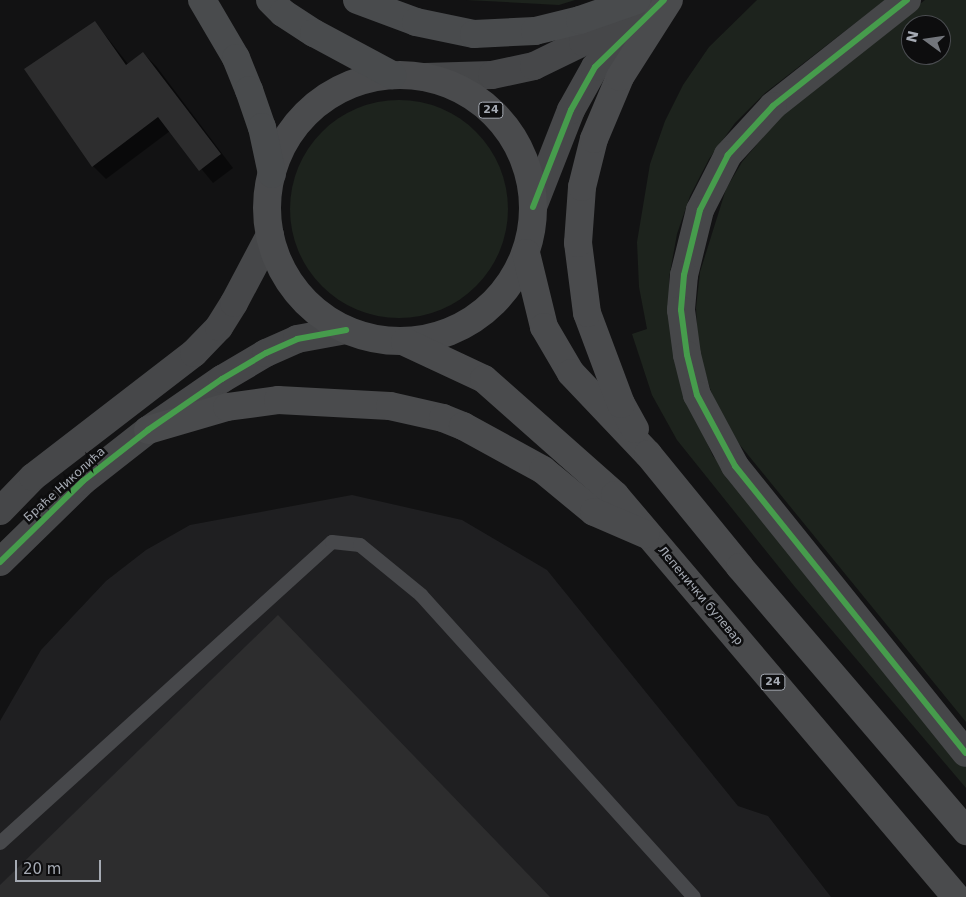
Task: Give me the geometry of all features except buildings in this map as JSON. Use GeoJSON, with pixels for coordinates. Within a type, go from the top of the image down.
{"type":"FeatureCollection","features":[{"type":"Feature","properties":{"kind":"highway","name":"24"},"geometry":{"type":"LineString","coordinates":[[202,0],[236,58],[249,90],[262,127],[272,174]]}},
{"type":"Feature","properties":{"kind":"highway","name":"24"},"geometry":{"type":"LineString","coordinates":[[270,0],[283,13],[314,33],[392,75]]}},
{"type":"Feature","properties":{"kind":"highway"},"geometry":{"type":"LineString","coordinates":[[357,0],[416,22],[474,34],[535,31],[580,20],[637,0]]}},
{"type":"Feature","properties":{"kind":"main road"},"geometry":{"type":"LineString","coordinates":[[648,454],[621,404],[587,313],[578,243],[582,187],[594,139],[620,77],[669,0]]}},
{"type":"Feature","properties":{"kind":"main road","name":"24"},"geometry":{"type":"LineString","coordinates":[[392,75],[426,77],[460,89],[490,109],[503,123],[522,154],[533,207],[526,253],[504,293],[488,309],[449,332],[405,342],[375,339],[346,330],[311,307],[284,274],[270,235],[268,204],[272,174],[294,129],[316,105],[360,81],[392,75]]}},
{"type":"Feature","properties":{"kind":"main road","name":"24"},"geometry":{"type":"LineString","coordinates":[[526,253],[550,339],[571,373],[648,454],[740,567],[966,831]]}},
{"type":"Feature","properties":{"kind":"main road","name":"Лепенички булевар"},"geometry":{"type":"LineString","coordinates":[[405,342],[484,379],[581,462],[649,535],[956,897]]}},
{"type":"Feature","properties":{"kind":"main road"},"geometry":{"type":"LineString","coordinates":[[148,430],[227,407],[278,400],[390,406],[443,418],[463,426],[544,470],[594,512],[649,535]]}},
{"type":"Feature","properties":{"kind":"street"},"geometry":{"type":"LineString","coordinates":[[426,77],[492,75],[534,66],[583,42],[653,0]]}},
{"type":"Feature","properties":{"kind":"street"},"geometry":{"type":"LineString","coordinates":[[533,207],[571,110],[595,67],[664,0]]}},
{"type":"Feature","properties":{"kind":"street"},"geometry":{"type":"LineString","coordinates":[[908,0],[773,106],[728,155],[700,210],[684,275],[681,310],[687,355],[697,396],[735,466],[966,753]]}},
{"type":"Feature","properties":{"kind":"street","name":"Браће Николића"},"geometry":{"type":"LineString","coordinates":[[0,511],[33,477],[127,402],[194,353],[219,327],[270,235]]}},
{"type":"Feature","properties":{"kind":"street","name":"Браће Николића"},"geometry":{"type":"LineString","coordinates":[[0,562],[83,481],[148,430],[266,353],[297,339],[346,330]]}},
{"type":"Feature","properties":{"kind":"lane"},"geometry":{"type":"LineString","coordinates":[[0,843],[332,542],[360,545],[421,595],[694,897]]}},
{"type":"Feature","properties":{"kind":"shaded area"},"geometry":{"type":"Polygon","coordinates":[[[466,0],[575,0],[559,5],[466,0]]]}},
{"type":"Feature","properties":{"kind":"shaded area"},"geometry":{"type":"Polygon","coordinates":[[[757,0],[885,0],[765,93],[735,123],[709,159],[690,196],[677,234],[669,278],[669,311],[684,393],[713,456],[966,761],[966,788],[795,587],[677,440],[652,395],[632,334],[647,329],[639,287],[637,242],[650,164],[665,121],[683,85],[709,47],[757,0]]]}},
{"type":"Feature","properties":{"kind":"shaded area"},"geometry":{"type":"Polygon","coordinates":[[[925,0],[966,0],[966,722],[735,439],[713,398],[698,349],[696,308],[700,272],[726,189],[742,162],[786,110],[901,19],[901,65],[951,65],[951,15],[906,15],[925,0]]]}},
{"type":"Feature","properties":{"kind":"shaded area"},"geometry":{"type":"Polygon","coordinates":[[[399,100],[420,102],[441,109],[450,113],[476,132],[495,158],[499,167],[506,188],[508,209],[506,230],[499,251],[495,260],[476,286],[450,305],[441,309],[420,316],[399,318],[378,316],[357,309],[348,305],[322,286],[303,260],[299,251],[292,230],[290,209],[292,188],[299,167],[303,158],[322,132],[348,113],[357,109],[378,102],[399,100]]]}},
{"type":"Feature","properties":{"kind":"shaded area"},"geometry":{"type":"Polygon","coordinates":[[[352,495],[462,520],[547,570],[738,806],[768,816],[831,897],[0,897],[0,721],[41,650],[106,581],[146,550],[190,525],[352,495]]]}},
{"type":"Feature","properties":{"kind":"cycle path"},"geometry":{"type":"LineString","coordinates":[[533,207],[571,110],[595,67],[664,0]]}},
{"type":"Feature","properties":{"kind":"cycle path"},"geometry":{"type":"LineString","coordinates":[[907,0],[773,106],[728,155],[700,210],[684,275],[681,310],[687,355],[697,395],[735,466],[966,753]]}},
{"type":"Feature","properties":{"kind":"cycle path"},"geometry":{"type":"LineString","coordinates":[[0,562],[83,481],[148,430],[222,379],[266,353],[297,339],[346,330]]}}]}
